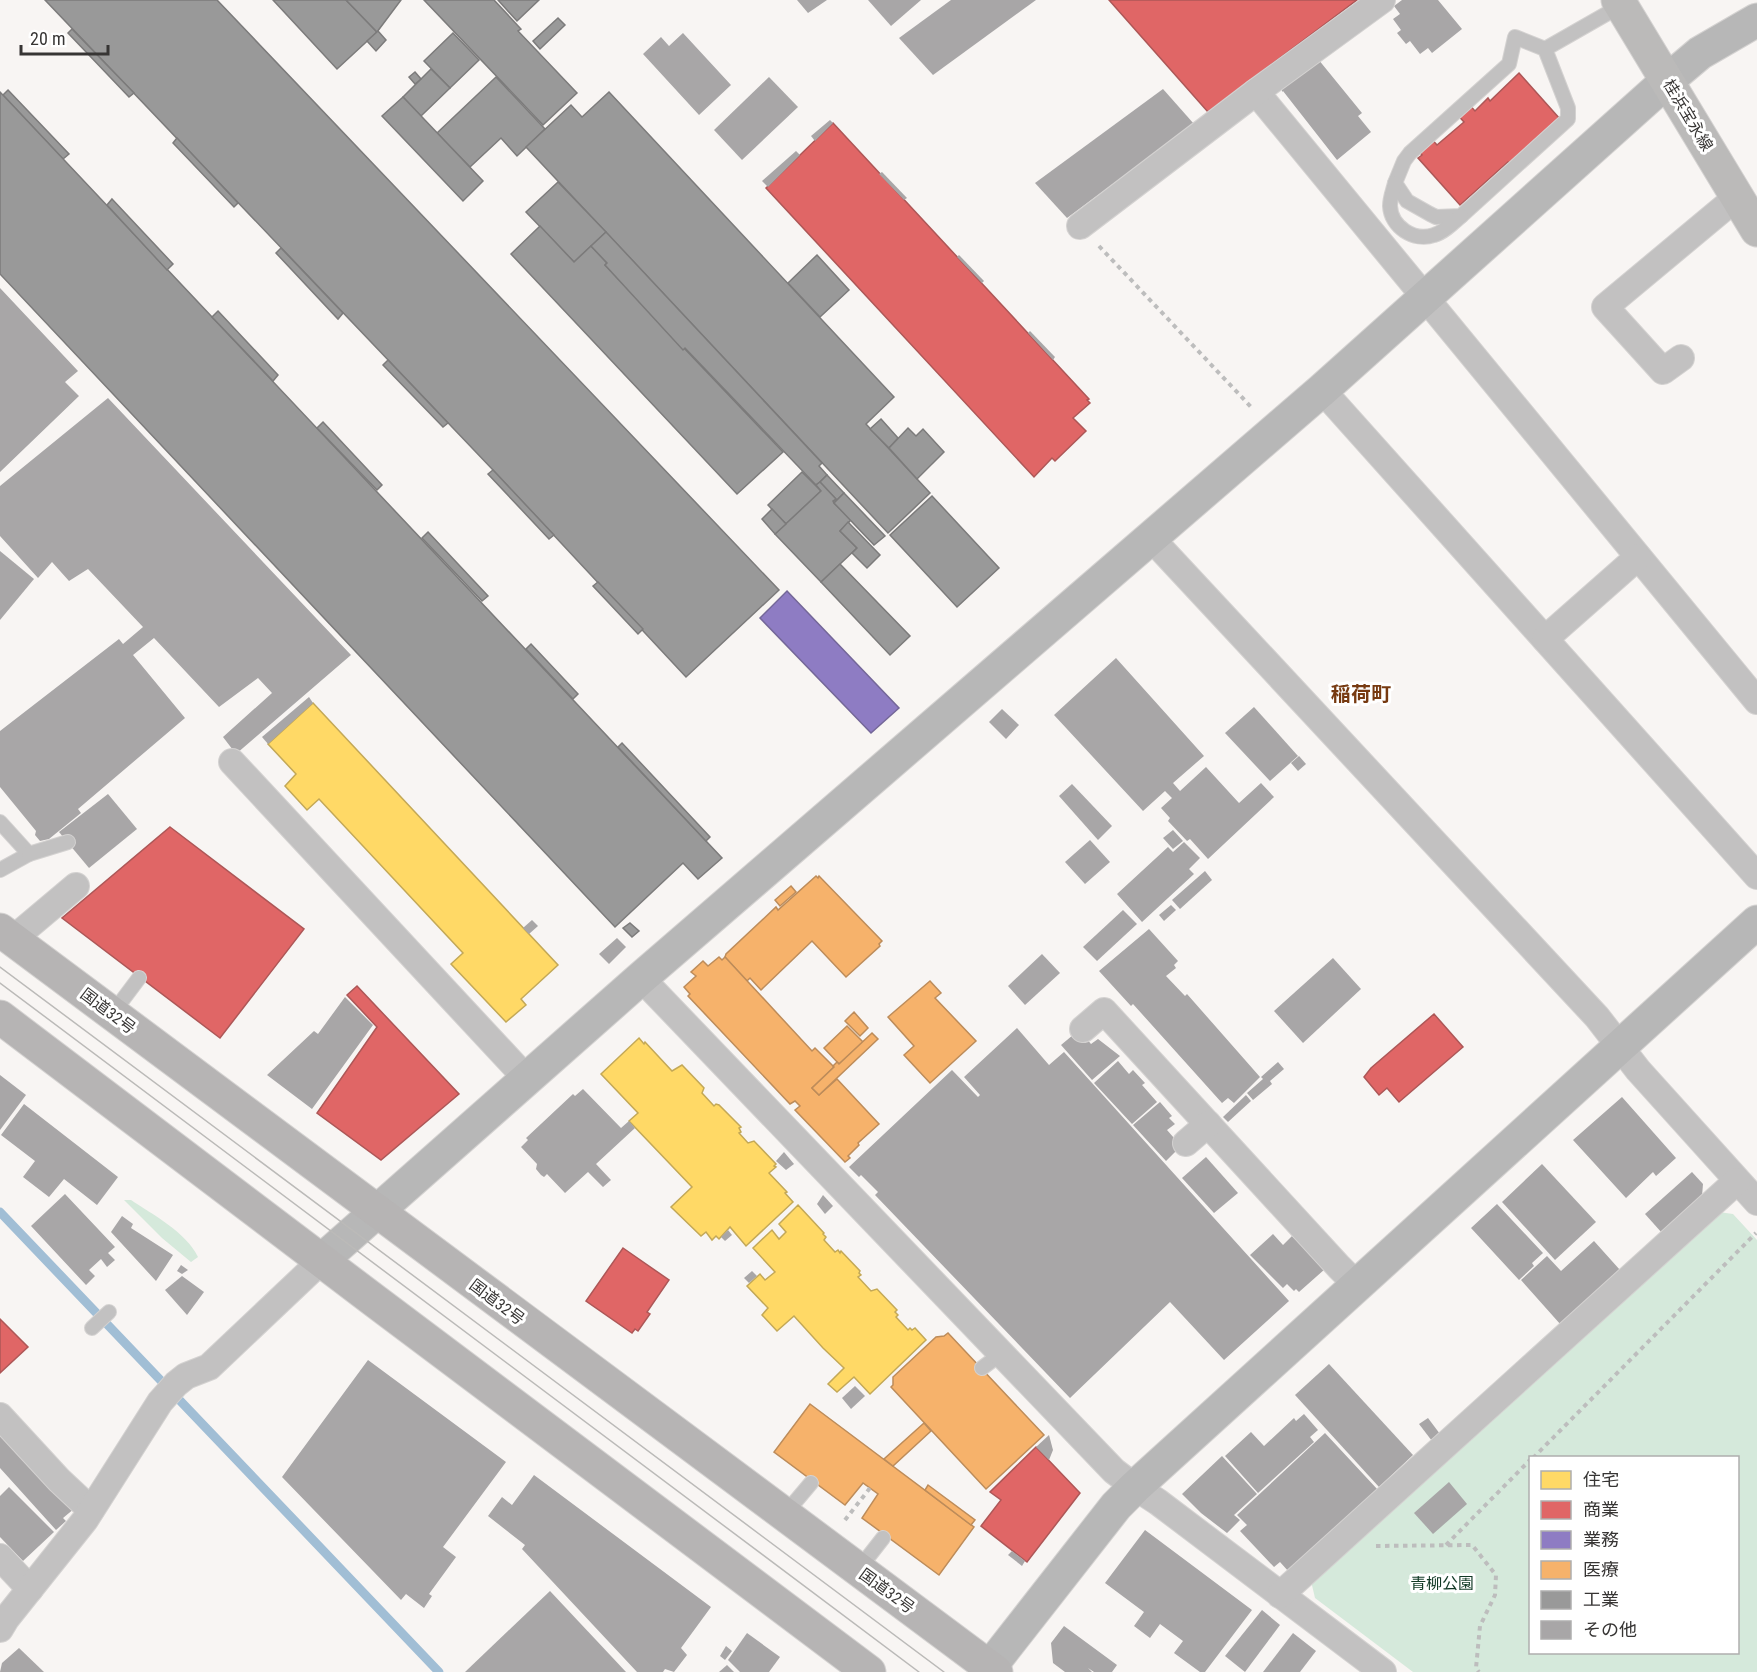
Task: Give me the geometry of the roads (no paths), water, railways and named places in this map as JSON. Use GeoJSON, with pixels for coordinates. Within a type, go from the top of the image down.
{"type":"FeatureCollection","features":[{"type":"Feature","properties":{"kind":"highway","name":"国道32号"},"geometry":{"type":"LineString","coordinates":[[7,934],[990,1671]]}},
{"type":"Feature","properties":{"kind":"highway"},"geometry":{"type":"LineString","coordinates":[[0,1017],[869,1672]]}},
{"type":"Feature","properties":{"kind":"main road","name":"桂浜宝永線"},"geometry":{"type":"LineString","coordinates":[[1620,3],[1757,230]]}},
{"type":"Feature","properties":{"kind":"street"},"geometry":{"type":"LineString","coordinates":[[1080,226],[1256,92],[1382,0]]}},
{"type":"Feature","properties":{"kind":"street"},"geometry":{"type":"LineString","coordinates":[[0,1629],[85,1520],[168,1393],[186,1376],[209,1367],[322,1260],[526,1078],[1322,390],[1700,52],[1757,20]]}},
{"type":"Feature","properties":{"kind":"street"},"geometry":{"type":"LineString","coordinates":[[1256,92],[1757,701]]}},
{"type":"Feature","properties":{"kind":"street"},"geometry":{"type":"LineString","coordinates":[[1681,358],[1663,371],[1605,307],[1737,197]]}},
{"type":"Feature","properties":{"kind":"street"},"geometry":{"type":"LineString","coordinates":[[1322,390],[1757,876]]}},
{"type":"Feature","properties":{"kind":"street"},"geometry":{"type":"LineString","coordinates":[[1150,537],[1596,1017],[1638,1070],[1757,1202]]}},
{"type":"Feature","properties":{"kind":"street"},"geometry":{"type":"LineString","coordinates":[[1545,639],[1638,557]]}},
{"type":"Feature","properties":{"kind":"street"},"geometry":{"type":"LineString","coordinates":[[232,762],[526,1078]]}},
{"type":"Feature","properties":{"kind":"street"},"geometry":{"type":"LineString","coordinates":[[7,934],[76,886]]}},
{"type":"Feature","properties":{"kind":"street"},"geometry":{"type":"LineString","coordinates":[[990,1671],[1116,1506],[1135,1487],[1757,922]]}},
{"type":"Feature","properties":{"kind":"street"},"geometry":{"type":"LineString","coordinates":[[641,978],[992,1361],[1114,1471],[1383,1672]]}},
{"type":"Feature","properties":{"kind":"street"},"geometry":{"type":"LineString","coordinates":[[1083,1029],[1104,1011],[1358,1285]]}},
{"type":"Feature","properties":{"kind":"street"},"geometry":{"type":"LineString","coordinates":[[1186,1143],[1208,1124]]}},
{"type":"Feature","properties":{"kind":"street"},"geometry":{"type":"LineString","coordinates":[[1280,1594],[1737,1181]]}},
{"type":"Feature","properties":{"kind":"street"},"geometry":{"type":"LineString","coordinates":[[0,1416],[59,1480],[91,1510]]}},
{"type":"Feature","properties":{"kind":"street"},"geometry":{"type":"LineString","coordinates":[[0,1557],[30,1589]]}},
{"type":"Feature","properties":{"kind":"lane"},"geometry":{"type":"LineString","coordinates":[[1545,49],[1620,3]]}},
{"type":"Feature","properties":{"kind":"lane"},"geometry":{"type":"LineString","coordinates":[[1515,37],[1545,49],[1568,108],[1568,119],[1442,231],[1432,236],[1414,236],[1401,229],[1393,219],[1390,208],[1395,183],[1404,160],[1509,64],[1515,37]]}},
{"type":"Feature","properties":{"kind":"lane"},"geometry":{"type":"LineString","coordinates":[[1395,183],[1407,201],[1430,214],[1436,217],[1461,216]]}},
{"type":"Feature","properties":{"kind":"lane"},"geometry":{"type":"LineString","coordinates":[[0,822],[29,854]]}},
{"type":"Feature","properties":{"kind":"lane"},"geometry":{"type":"LineString","coordinates":[[0,870],[29,854],[68,842]]}},
{"type":"Feature","properties":{"kind":"lane"},"geometry":{"type":"LineString","coordinates":[[112,1014],[139,978]]}},
{"type":"Feature","properties":{"kind":"lane"},"geometry":{"type":"LineString","coordinates":[[92,1328],[109,1312]]}},
{"type":"Feature","properties":{"kind":"lane"},"geometry":{"type":"LineString","coordinates":[[784,1515],[811,1483]]}},
{"type":"Feature","properties":{"kind":"lane"},"geometry":{"type":"LineString","coordinates":[[858,1570],[883,1538]]}},
{"type":"Feature","properties":{"kind":"waterway"},"geometry":{"type":"LineString","coordinates":[[0,1212],[439,1672]]}},
{"type":"Feature","properties":{"kind":"tram line"},"geometry":{"type":"LineString","coordinates":[[0,967],[944,1672]]}},
{"type":"Feature","properties":{"kind":"tram line"},"geometry":{"type":"LineString","coordinates":[[0,983],[919,1672]]}},
{"type":"Feature","properties":{"kind":"district","name":"稲荷町"},"geometry":{"type":"Point","coordinates":[1361,694]}},
{"type":"Feature","properties":{"kind":"park label","name":"青柳公園"},"geometry":{"type":"Point","coordinates":[1442,1583]}}]}
